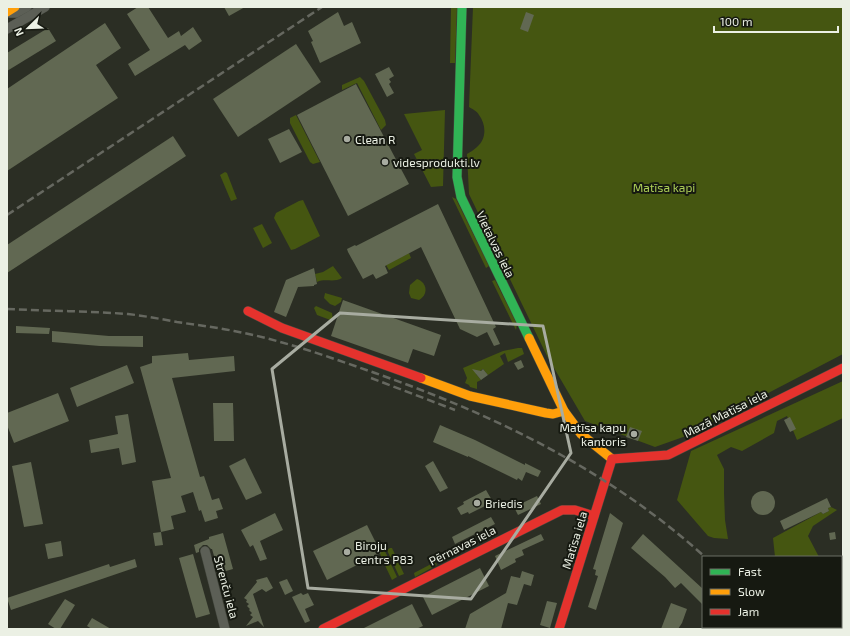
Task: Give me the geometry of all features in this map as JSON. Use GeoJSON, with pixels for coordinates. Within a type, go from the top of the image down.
{"type":"FeatureCollection","features":[{"type":"Feature","properties":{"kind":"street"},"geometry":{"type":"LineString","coordinates":[[7,12],[14,7]]}},
{"type":"Feature","properties":{"kind":"street"},"geometry":{"type":"LineString","coordinates":[[7,12],[16,13],[27,7]]}},
{"type":"Feature","properties":{"kind":"street"},"geometry":{"type":"LineString","coordinates":[[7,29],[45,7]]}},
{"type":"Feature","properties":{"kind":"street","name":"Vietalvas iela"},"geometry":{"type":"LineString","coordinates":[[462,7],[457,177],[460,193],[470,217],[564,411],[581,434],[612,459]]}},
{"type":"Feature","properties":{"kind":"street"},"geometry":{"type":"LineString","coordinates":[[248,311],[282,328],[470,396],[546,413],[553,414],[564,411]]}},
{"type":"Feature","properties":{"kind":"street","name":"Mazā Matīsa iela"},"geometry":{"type":"LineString","coordinates":[[612,459],[668,455],[843,368]]}},
{"type":"Feature","properties":{"kind":"street","name":"Matīsa iela"},"geometry":{"type":"LineString","coordinates":[[559,629],[612,459]]}},
{"type":"Feature","properties":{"kind":"street","name":"Pērnavas iela"},"geometry":{"type":"LineString","coordinates":[[322,629],[562,510],[575,510],[594,516]]}},
{"type":"Feature","properties":{"kind":"street","name":"Strenču iela"},"geometry":{"type":"LineString","coordinates":[[205,551],[225,629]]}},
{"type":"Feature","properties":{"kind":"highlighted area"},"geometry":{"type":"Polygon","coordinates":[[[340,313],[543,326],[571,453],[471,599],[308,588],[272,369],[340,313]]]}},
{"type":"Feature","properties":{"kind":"green space"},"geometry":{"type":"Polygon","coordinates":[[[451,7],[457,7],[455,63],[450,63],[451,7]]]}},
{"type":"Feature","properties":{"kind":"green space","name":"Matīsa kapi"},"geometry":{"type":"Polygon","coordinates":[[[473,7],[843,7],[843,354],[686,436],[655,447],[585,421],[547,356],[469,194],[467,154],[480,144],[484,136],[484,127],[481,119],[477,112],[469,107],[473,7]]]}},
{"type":"Feature","properties":{"kind":"green space"},"geometry":{"type":"Polygon","coordinates":[[[360,77],[364,81],[385,120],[386,125],[381,130],[357,83],[342,90],[342,85],[360,77]]]}},
{"type":"Feature","properties":{"kind":"green space"},"geometry":{"type":"Polygon","coordinates":[[[445,110],[443,186],[431,187],[414,154],[422,150],[404,114],[445,110]]]}},
{"type":"Feature","properties":{"kind":"green space"},"geometry":{"type":"Polygon","coordinates":[[[296,115],[320,162],[313,164],[310,162],[290,123],[290,118],[296,115]]]}},
{"type":"Feature","properties":{"kind":"green space"},"geometry":{"type":"Polygon","coordinates":[[[225,172],[227,173],[237,199],[231,201],[220,175],[225,172]]]}},
{"type":"Feature","properties":{"kind":"green space"},"geometry":{"type":"Polygon","coordinates":[[[452,197],[456,199],[489,266],[486,268],[452,197]]]}},
{"type":"Feature","properties":{"kind":"green space"},"geometry":{"type":"Polygon","coordinates":[[[303,200],[320,236],[291,250],[274,218],[276,213],[303,200]]]}},
{"type":"Feature","properties":{"kind":"green space"},"geometry":{"type":"Polygon","coordinates":[[[262,224],[272,243],[263,248],[253,228],[262,224]]]}},
{"type":"Feature","properties":{"kind":"green space"},"geometry":{"type":"Polygon","coordinates":[[[409,253],[411,258],[389,270],[386,265],[409,253]]]}},
{"type":"Feature","properties":{"kind":"green space"},"geometry":{"type":"Polygon","coordinates":[[[333,266],[342,278],[317,282],[315,274],[323,272],[333,266]]]}},
{"type":"Feature","properties":{"kind":"green space"},"geometry":{"type":"Polygon","coordinates":[[[417,279],[423,283],[426,289],[424,295],[419,300],[411,298],[409,293],[410,285],[417,279]]]}},
{"type":"Feature","properties":{"kind":"green space"},"geometry":{"type":"Polygon","coordinates":[[[495,280],[517,324],[516,330],[492,281],[495,280]]]}},
{"type":"Feature","properties":{"kind":"green space"},"geometry":{"type":"Polygon","coordinates":[[[325,293],[342,298],[341,302],[335,306],[330,304],[324,298],[325,293]]]}},
{"type":"Feature","properties":{"kind":"green space"},"geometry":{"type":"Polygon","coordinates":[[[316,306],[332,313],[333,321],[317,315],[314,308],[316,306]]]}},
{"type":"Feature","properties":{"kind":"green space"},"geometry":{"type":"Polygon","coordinates":[[[522,348],[524,354],[508,362],[505,353],[500,356],[504,364],[488,375],[483,369],[476,374],[481,380],[477,382],[477,389],[470,387],[465,383],[467,378],[463,368],[503,351],[522,348]]]}},
{"type":"Feature","properties":{"kind":"green space"},"geometry":{"type":"Polygon","coordinates":[[[843,381],[843,418],[797,440],[787,416],[777,421],[774,433],[742,451],[731,447],[717,455],[724,469],[725,520],[728,539],[708,536],[677,500],[691,451],[843,381]]]}},
{"type":"Feature","properties":{"kind":"green space"},"geometry":{"type":"Polygon","coordinates":[[[831,507],[837,510],[813,526],[808,536],[818,556],[775,556],[773,538],[821,512],[823,514],[829,511],[828,508],[831,507]]]}},
{"type":"Feature","properties":{"kind":"green space"},"geometry":{"type":"Polygon","coordinates":[[[383,547],[397,577],[392,580],[381,557],[379,549],[383,547]]]}},
{"type":"Feature","properties":{"kind":"green space"},"geometry":{"type":"Polygon","coordinates":[[[392,548],[404,574],[399,576],[387,550],[392,548]]]}},
{"type":"Feature","properties":{"kind":"green space"},"geometry":{"type":"Polygon","coordinates":[[[435,562],[437,565],[415,577],[414,573],[435,562]]]}},
{"type":"Feature","properties":{"kind":"building"},"geometry":{"type":"Polygon","coordinates":[[[138,7],[148,7],[168,38],[179,31],[181,36],[193,27],[202,41],[189,50],[185,45],[135,76],[128,64],[150,50],[127,14],[138,7]]]}},
{"type":"Feature","properties":{"kind":"building"},"geometry":{"type":"Polygon","coordinates":[[[224,7],[245,7],[229,16],[224,7]]]}},
{"type":"Feature","properties":{"kind":"building"},"geometry":{"type":"Polygon","coordinates":[[[338,12],[344,26],[352,22],[361,43],[320,63],[308,31],[338,12]]]}},
{"type":"Feature","properties":{"kind":"building"},"geometry":{"type":"Polygon","coordinates":[[[526,12],[534,15],[528,32],[520,29],[526,12]]]}},
{"type":"Feature","properties":{"kind":"building"},"geometry":{"type":"Polygon","coordinates":[[[105,23],[121,48],[96,65],[118,98],[7,171],[7,89],[105,23]]]}},
{"type":"Feature","properties":{"kind":"building"},"geometry":{"type":"Polygon","coordinates":[[[48,28],[56,41],[7,71],[7,53],[48,28]]]}},
{"type":"Feature","properties":{"kind":"building"},"geometry":{"type":"Polygon","coordinates":[[[296,44],[321,82],[238,137],[213,99],[296,44]]]}},
{"type":"Feature","properties":{"kind":"building"},"geometry":{"type":"Polygon","coordinates":[[[389,67],[394,76],[389,79],[391,82],[389,84],[394,93],[387,97],[375,74],[389,67]]]}},
{"type":"Feature","properties":{"kind":"building","name":"Clean R"},"geometry":{"type":"Polygon","coordinates":[[[356,84],[409,184],[348,216],[297,115],[356,84]]]}},
{"type":"Feature","properties":{"kind":"building"},"geometry":{"type":"Polygon","coordinates":[[[289,129],[302,152],[280,163],[268,139],[289,129]]]}},
{"type":"Feature","properties":{"kind":"building"},"geometry":{"type":"Polygon","coordinates":[[[173,136],[186,156],[7,273],[7,245],[173,136]]]}},
{"type":"Feature","properties":{"kind":"building"},"geometry":{"type":"Polygon","coordinates":[[[438,204],[496,327],[493,329],[500,344],[494,346],[487,332],[477,337],[460,329],[421,247],[385,266],[388,273],[376,279],[373,274],[363,279],[348,252],[347,249],[355,245],[356,246],[438,204]]]}},
{"type":"Feature","properties":{"kind":"building"},"geometry":{"type":"Polygon","coordinates":[[[314,268],[317,284],[314,286],[298,287],[286,317],[274,312],[286,280],[314,268]]]}},
{"type":"Feature","properties":{"kind":"building"},"geometry":{"type":"Polygon","coordinates":[[[343,300],[441,335],[434,356],[413,349],[408,363],[331,336],[343,300]]]}},
{"type":"Feature","properties":{"kind":"building"},"geometry":{"type":"Polygon","coordinates":[[[16,326],[50,328],[49,334],[16,333],[16,326]]]}},
{"type":"Feature","properties":{"kind":"building"},"geometry":{"type":"Polygon","coordinates":[[[52,331],[109,336],[143,336],[143,347],[100,346],[52,342],[52,331]]]}},
{"type":"Feature","properties":{"kind":"building"},"geometry":{"type":"Polygon","coordinates":[[[188,353],[189,360],[234,356],[235,371],[172,378],[200,477],[204,476],[212,500],[219,498],[223,509],[216,511],[218,518],[205,522],[201,510],[199,511],[193,492],[181,496],[186,512],[171,516],[174,529],[161,532],[152,481],[171,478],[140,367],[152,363],[152,356],[188,353]]]}},
{"type":"Feature","properties":{"kind":"building"},"geometry":{"type":"Polygon","coordinates":[[[521,360],[524,367],[518,370],[514,363],[521,360]]]}},
{"type":"Feature","properties":{"kind":"building"},"geometry":{"type":"Polygon","coordinates":[[[127,365],[134,383],[77,407],[70,388],[127,365]]]}},
{"type":"Feature","properties":{"kind":"building"},"geometry":{"type":"Polygon","coordinates":[[[472,369],[481,371],[483,369],[488,375],[481,380],[472,369]]]}},
{"type":"Feature","properties":{"kind":"building"},"geometry":{"type":"Polygon","coordinates":[[[58,393],[69,421],[14,443],[7,425],[7,413],[58,393]]]}},
{"type":"Feature","properties":{"kind":"building"},"geometry":{"type":"Polygon","coordinates":[[[213,403],[233,403],[234,441],[214,441],[213,403]]]}},
{"type":"Feature","properties":{"kind":"building"},"geometry":{"type":"Polygon","coordinates":[[[128,414],[136,462],[122,465],[119,448],[91,453],[89,440],[118,434],[115,416],[128,414]]]}},
{"type":"Feature","properties":{"kind":"building"},"geometry":{"type":"Polygon","coordinates":[[[790,417],[796,429],[790,432],[784,420],[790,417]]]}},
{"type":"Feature","properties":{"kind":"building"},"geometry":{"type":"Polygon","coordinates":[[[440,425],[541,471],[538,477],[526,472],[522,481],[518,478],[517,480],[468,456],[433,442],[440,425]]]}},
{"type":"Feature","properties":{"kind":"building","name":"Matīsa kapu kantoris"},"geometry":{"type":"Polygon","coordinates":[[[630,427],[642,431],[638,441],[626,437],[630,427]]]}},
{"type":"Feature","properties":{"kind":"building"},"geometry":{"type":"Polygon","coordinates":[[[245,458],[262,493],[246,500],[229,466],[245,458]]]}},
{"type":"Feature","properties":{"kind":"building"},"geometry":{"type":"Polygon","coordinates":[[[433,461],[448,488],[440,492],[425,466],[433,461]]]}},
{"type":"Feature","properties":{"kind":"building"},"geometry":{"type":"Polygon","coordinates":[[[31,462],[43,524],[24,527],[12,466],[31,462]]]}},
{"type":"Feature","properties":{"kind":"building","name":"Briedis"},"geometry":{"type":"Polygon","coordinates":[[[486,490],[493,502],[469,514],[468,512],[461,515],[457,508],[464,504],[463,502],[486,490]]]}},
{"type":"Feature","properties":{"kind":"building"},"geometry":{"type":"Polygon","coordinates":[[[763,491],[768,492],[774,498],[774,508],[768,514],[763,515],[758,514],[752,508],[751,503],[752,498],[758,492],[763,491]]]}},
{"type":"Feature","properties":{"kind":"building"},"geometry":{"type":"Polygon","coordinates":[[[537,496],[541,504],[518,515],[514,507],[537,496]]]}},
{"type":"Feature","properties":{"kind":"building"},"geometry":{"type":"Polygon","coordinates":[[[827,498],[831,507],[828,508],[829,511],[823,514],[821,512],[784,530],[780,521],[827,498]]]}},
{"type":"Feature","properties":{"kind":"building"},"geometry":{"type":"Polygon","coordinates":[[[275,513],[283,530],[260,541],[267,559],[260,561],[253,545],[250,547],[241,530],[275,513]]]}},
{"type":"Feature","properties":{"kind":"building"},"geometry":{"type":"Polygon","coordinates":[[[610,513],[623,523],[596,610],[588,607],[598,576],[595,575],[596,570],[593,569],[610,513]]]}},
{"type":"Feature","properties":{"kind":"building"},"geometry":{"type":"Polygon","coordinates":[[[491,517],[495,524],[455,544],[452,537],[491,517]]]}},
{"type":"Feature","properties":{"kind":"building","name":"Biroju centrs P83"},"geometry":{"type":"Polygon","coordinates":[[[367,525],[381,553],[327,580],[313,551],[367,525]]]}},
{"type":"Feature","properties":{"kind":"building"},"geometry":{"type":"Polygon","coordinates":[[[161,532],[163,545],[155,546],[153,533],[161,532]]]}},
{"type":"Feature","properties":{"kind":"building"},"geometry":{"type":"Polygon","coordinates":[[[835,532],[836,539],[830,540],[829,533],[835,532]]]}},
{"type":"Feature","properties":{"kind":"building"},"geometry":{"type":"Polygon","coordinates":[[[223,533],[233,569],[219,573],[212,549],[207,545],[203,545],[199,549],[199,552],[196,553],[194,545],[209,539],[209,537],[223,533]]]}},
{"type":"Feature","properties":{"kind":"building"},"geometry":{"type":"Polygon","coordinates":[[[541,534],[544,540],[522,550],[524,555],[515,559],[516,562],[501,570],[495,556],[541,534]]]}},
{"type":"Feature","properties":{"kind":"building"},"geometry":{"type":"Polygon","coordinates":[[[643,534],[702,588],[702,604],[681,583],[675,588],[665,577],[631,548],[643,534]]]}},
{"type":"Feature","properties":{"kind":"building"},"geometry":{"type":"Polygon","coordinates":[[[61,541],[63,556],[48,559],[45,544],[61,541]]]}},
{"type":"Feature","properties":{"kind":"building"},"geometry":{"type":"Polygon","coordinates":[[[193,554],[210,614],[196,618],[179,558],[193,554]]]}},
{"type":"Feature","properties":{"kind":"building"},"geometry":{"type":"Polygon","coordinates":[[[135,559],[137,567],[11,610],[7,598],[109,564],[110,567],[135,559]]]}},
{"type":"Feature","properties":{"kind":"building"},"geometry":{"type":"Polygon","coordinates":[[[480,568],[489,586],[432,615],[423,597],[480,568]]]}},
{"type":"Feature","properties":{"kind":"building"},"geometry":{"type":"Polygon","coordinates":[[[522,571],[534,575],[531,586],[524,584],[517,605],[508,603],[501,629],[465,629],[470,614],[506,593],[511,576],[520,578],[522,571]]]}},
{"type":"Feature","properties":{"kind":"building"},"geometry":{"type":"Polygon","coordinates":[[[267,577],[273,588],[266,592],[262,589],[253,594],[264,627],[258,621],[246,626],[253,617],[250,615],[252,613],[247,606],[249,604],[244,598],[257,582],[256,580],[267,577]]]}},
{"type":"Feature","properties":{"kind":"building"},"geometry":{"type":"Polygon","coordinates":[[[287,579],[293,591],[285,595],[279,582],[287,579]]]}},
{"type":"Feature","properties":{"kind":"building"},"geometry":{"type":"Polygon","coordinates":[[[301,593],[303,595],[308,593],[314,605],[305,609],[310,621],[305,623],[292,597],[301,593]]]}},
{"type":"Feature","properties":{"kind":"building"},"geometry":{"type":"Polygon","coordinates":[[[65,599],[75,605],[60,629],[56,629],[48,624],[65,599]]]}},
{"type":"Feature","properties":{"kind":"building"},"geometry":{"type":"Polygon","coordinates":[[[547,601],[557,603],[550,628],[540,625],[547,601]]]}},
{"type":"Feature","properties":{"kind":"building"},"geometry":{"type":"Polygon","coordinates":[[[671,603],[687,609],[682,623],[678,629],[661,629],[671,603]]]}},
{"type":"Feature","properties":{"kind":"building"},"geometry":{"type":"Polygon","coordinates":[[[412,604],[423,626],[416,629],[362,629],[412,604]]]}},
{"type":"Feature","properties":{"kind":"building"},"geometry":{"type":"Polygon","coordinates":[[[92,618],[111,629],[92,629],[87,626],[92,618]]]}},
{"type":"Feature","properties":{"kind":"railway"},"geometry":{"type":"LineString","coordinates":[[7,215],[322,7]]}},
{"type":"Feature","properties":{"kind":"railway"},"geometry":{"type":"LineString","coordinates":[[7,309],[128,314],[220,328],[288,344],[375,373],[464,407],[549,448],[630,498],[668,526],[704,556]]}},
{"type":"Feature","properties":{"kind":"railway"},"geometry":{"type":"LineString","coordinates":[[371,378],[455,410]]}},
{"type":"Feature","properties":{"kind":"traffic: fast"},"geometry":{"type":"LineString","coordinates":[[462,7],[457,177],[461,197],[529,338]]}},
{"type":"Feature","properties":{"kind":"traffic: slow"},"geometry":{"type":"LineString","coordinates":[[7,12],[15,7]]}},
{"type":"Feature","properties":{"kind":"traffic: slow"},"geometry":{"type":"LineString","coordinates":[[529,338],[564,411],[581,434],[612,459]]}},
{"type":"Feature","properties":{"kind":"traffic: slow"},"geometry":{"type":"LineString","coordinates":[[421,378],[470,396],[546,413],[553,414],[564,411]]}},
{"type":"Feature","properties":{"kind":"traffic: jam"},"geometry":{"type":"LineString","coordinates":[[248,311],[282,328],[421,378]]}},
{"type":"Feature","properties":{"kind":"traffic: jam"},"geometry":{"type":"LineString","coordinates":[[612,459],[668,455],[843,368]]}},
{"type":"Feature","properties":{"kind":"traffic: jam"},"geometry":{"type":"LineString","coordinates":[[559,629],[612,459]]}},
{"type":"Feature","properties":{"kind":"traffic: jam"},"geometry":{"type":"LineString","coordinates":[[323,629],[562,510],[575,510],[594,516]]}},
{"type":"Feature","properties":{"kind":"place","name":"Clean R"},"geometry":{"type":"Point","coordinates":[347,139]}},
{"type":"Feature","properties":{"kind":"place","name":"videsprodukti.lv"},"geometry":{"type":"Point","coordinates":[385,162]}},
{"type":"Feature","properties":{"kind":"place","name":"Matīsa kapu kantoris"},"geometry":{"type":"Point","coordinates":[634,434]}},
{"type":"Feature","properties":{"kind":"place","name":"Briedis"},"geometry":{"type":"Point","coordinates":[477,503]}},
{"type":"Feature","properties":{"kind":"place","name":"Biroju centrs P83"},"geometry":{"type":"Point","coordinates":[347,552]}}]}
